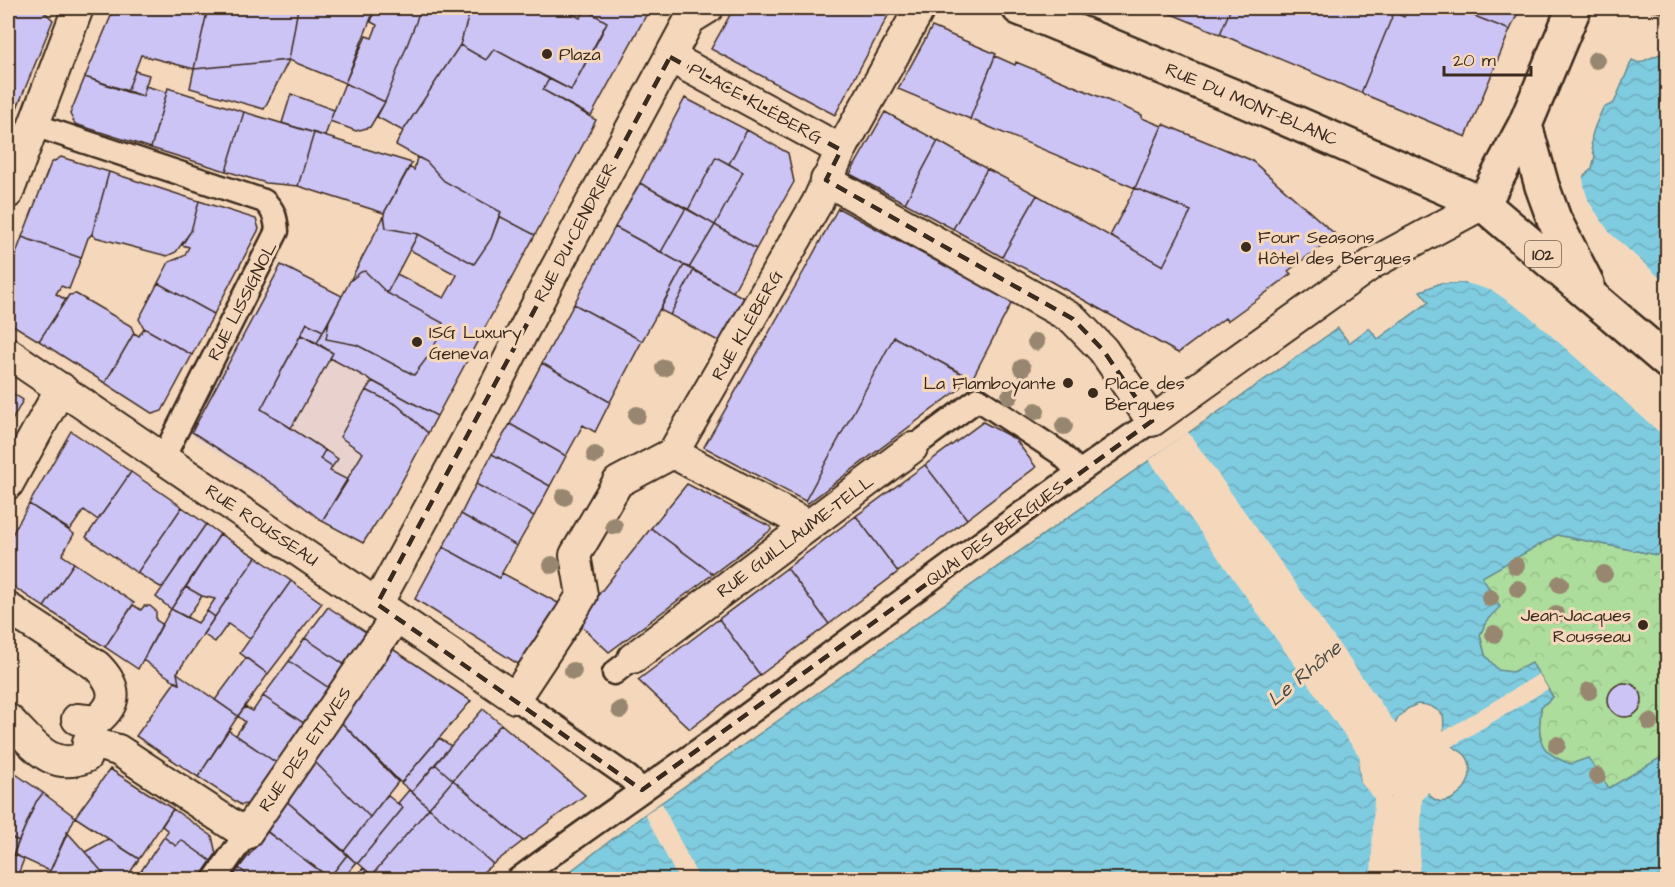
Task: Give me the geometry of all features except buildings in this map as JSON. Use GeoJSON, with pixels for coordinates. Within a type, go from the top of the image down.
{"type":"FeatureCollection","features":[{"type":"Feature","properties":{"kind":"main road","name":"RUE DU MONT-BLANC"},"geometry":{"type":"LineString","coordinates":[[1019,8],[1228,93],[1488,207]]}},
{"type":"Feature","properties":{"kind":"main road"},"geometry":{"type":"LineString","coordinates":[[1488,207],[1574,8]]}},
{"type":"Feature","properties":{"kind":"main road"},"geometry":{"type":"LineString","coordinates":[[1525,125],[1554,219],[1594,297]]}},
{"type":"Feature","properties":{"kind":"main road","name":"102"},"geometry":{"type":"LineString","coordinates":[[1488,207],[1668,362]]}},
{"type":"Feature","properties":{"kind":"street"},"geometry":{"type":"LineString","coordinates":[[8,193],[78,8]]}},
{"type":"Feature","properties":{"kind":"street","name":"RUE KLÉBERG"},"geometry":{"type":"LineString","coordinates":[[673,453],[817,203],[841,150],[920,8]]}},
{"type":"Feature","properties":{"kind":"street","name":"RUE DU CENDRIER"},"geometry":{"type":"LineString","coordinates":[[386,610],[478,418],[550,277],[697,11]]}},
{"type":"Feature","properties":{"kind":"street","name":"PLACE KLÉBERG"},"geometry":{"type":"LineString","coordinates":[[670,57],[841,150]]}},
{"type":"Feature","properties":{"kind":"street","name":"RUE LISSIGNOL"},"geometry":{"type":"LineString","coordinates":[[34,125],[264,201],[272,209],[276,219],[277,231],[163,458]]}},
{"type":"Feature","properties":{"kind":"street"},"geometry":{"type":"LineString","coordinates":[[826,180],[1072,319],[1089,333],[1103,350],[1152,421]]}},
{"type":"Feature","properties":{"kind":"street","name":"QUAI DES BERGUES"},"geometry":{"type":"LineString","coordinates":[[517,879],[1373,262],[1488,207]]}},
{"type":"Feature","properties":{"kind":"street","name":"RUE ROUSSEAU"},"geometry":{"type":"LineString","coordinates":[[8,353],[515,698]]}},
{"type":"Feature","properties":{"kind":"street"},"geometry":{"type":"LineString","coordinates":[[8,484],[61,388]]}},
{"type":"Feature","properties":{"kind":"street","name":"RUE GUILLAUME-TELL"},"geometry":{"type":"LineString","coordinates":[[624,666],[978,399],[1060,453],[1079,472]]}},
{"type":"Feature","properties":{"kind":"street"},"geometry":{"type":"LineString","coordinates":[[642,790],[628,777],[515,698],[582,595],[575,555],[618,482],[673,453],[808,525]]}},
{"type":"Feature","properties":{"kind":"street"},"geometry":{"type":"LineString","coordinates":[[8,608],[97,666],[108,677],[113,702],[105,714],[83,730]]}},
{"type":"Feature","properties":{"kind":"street","name":"RUE DES ETUVES"},"geometry":{"type":"LineString","coordinates":[[214,879],[246,834],[386,610]]}},
{"type":"Feature","properties":{"kind":"street"},"geometry":{"type":"LineString","coordinates":[[8,718],[49,759],[61,762],[75,762],[86,757],[83,730]]}},
{"type":"Feature","properties":{"kind":"street"},"geometry":{"type":"LineString","coordinates":[[83,730],[118,750],[246,834]]}},
{"type":"Feature","properties":{"kind":"highlighted area"},"geometry":{"type":"Polygon","coordinates":[[[670,57],[841,150],[826,180],[1073,319],[1103,350],[1152,421],[642,790],[377,604],[670,57]]]}},
{"type":"Feature","properties":{"kind":"shaded area"},"geometry":{"type":"Polygon","coordinates":[[[281,262],[342,296],[317,343],[333,353],[331,358],[372,381],[340,437],[363,453],[322,521],[188,433],[281,262]]]}},
{"type":"Feature","properties":{"kind":"green space"},"geometry":{"type":"Polygon","coordinates":[[[1557,535],[1667,557],[1667,754],[1609,789],[1571,764],[1553,758],[1542,746],[1539,728],[1541,707],[1553,697],[1539,674],[1498,671],[1485,655],[1480,635],[1487,620],[1481,577],[1557,535]]]}},
{"type":"Feature","properties":{"kind":"water","name":"Le Rhône"},"geometry":{"type":"Polygon","coordinates":[[[1667,51],[1667,557],[1557,535],[1482,577],[1500,607],[1487,620],[1480,635],[1485,655],[1498,670],[1512,672],[1532,663],[1553,697],[1541,707],[1540,728],[1542,743],[1552,755],[1571,764],[1588,758],[1609,788],[1667,754],[1667,879],[559,880],[645,814],[1338,328],[1349,343],[1369,328],[1378,339],[1429,302],[1420,291],[1441,283],[1466,283],[1495,265],[1592,168],[1595,156],[1591,144],[1592,138],[1603,108],[1614,103],[1632,60],[1639,63],[1667,51]],[[1421,704],[1407,709],[1394,726],[1372,741],[1361,757],[1359,766],[1361,783],[1380,801],[1421,791],[1428,793],[1434,799],[1447,801],[1460,793],[1468,780],[1470,765],[1468,759],[1451,746],[1445,738],[1443,715],[1431,706],[1421,704]]]}},
{"type":"Feature","properties":{"kind":"pier"},"geometry":{"type":"Polygon","coordinates":[[[1582,173],[1589,202],[1610,233],[1667,284],[1667,439],[1527,314],[1493,291],[1466,283],[1441,283],[1443,280],[1465,280],[1493,263],[1582,173]]]}},
{"type":"Feature","properties":{"kind":"pier"},"geometry":{"type":"Polygon","coordinates":[[[1188,432],[1397,726],[1368,750],[1362,767],[1362,776],[1368,789],[1381,798],[1390,798],[1408,789],[1430,790],[1422,800],[1419,879],[1371,879],[1374,798],[1361,783],[1360,757],[1149,460],[1188,432]]]}},
{"type":"Feature","properties":{"kind":"pier"},"geometry":{"type":"Polygon","coordinates":[[[1539,674],[1548,689],[1451,747],[1442,739],[1441,733],[1539,674]]]}},
{"type":"Feature","properties":{"kind":"pier"},"geometry":{"type":"Polygon","coordinates":[[[662,803],[699,879],[678,879],[645,814],[662,803]]]}},
{"type":"Feature","properties":{"kind":"place","name":"Plaza"},"geometry":{"type":"Point","coordinates":[547,54]}},
{"type":"Feature","properties":{"kind":"place","name":"Four Seasons Hôtel des Bergues"},"geometry":{"type":"Point","coordinates":[1246,247]}},
{"type":"Feature","properties":{"kind":"place","name":"ISG Luxury Geneva"},"geometry":{"type":"Point","coordinates":[417,342]}},
{"type":"Feature","properties":{"kind":"place","name":"La Flamboyante"},"geometry":{"type":"Point","coordinates":[1068,383]}},
{"type":"Feature","properties":{"kind":"place","name":"Place des Bergues"},"geometry":{"type":"Point","coordinates":[1093,393]}},
{"type":"Feature","properties":{"kind":"place","name":"Jean-Jacques Rousseau"},"geometry":{"type":"Point","coordinates":[1643,625]}}]}
